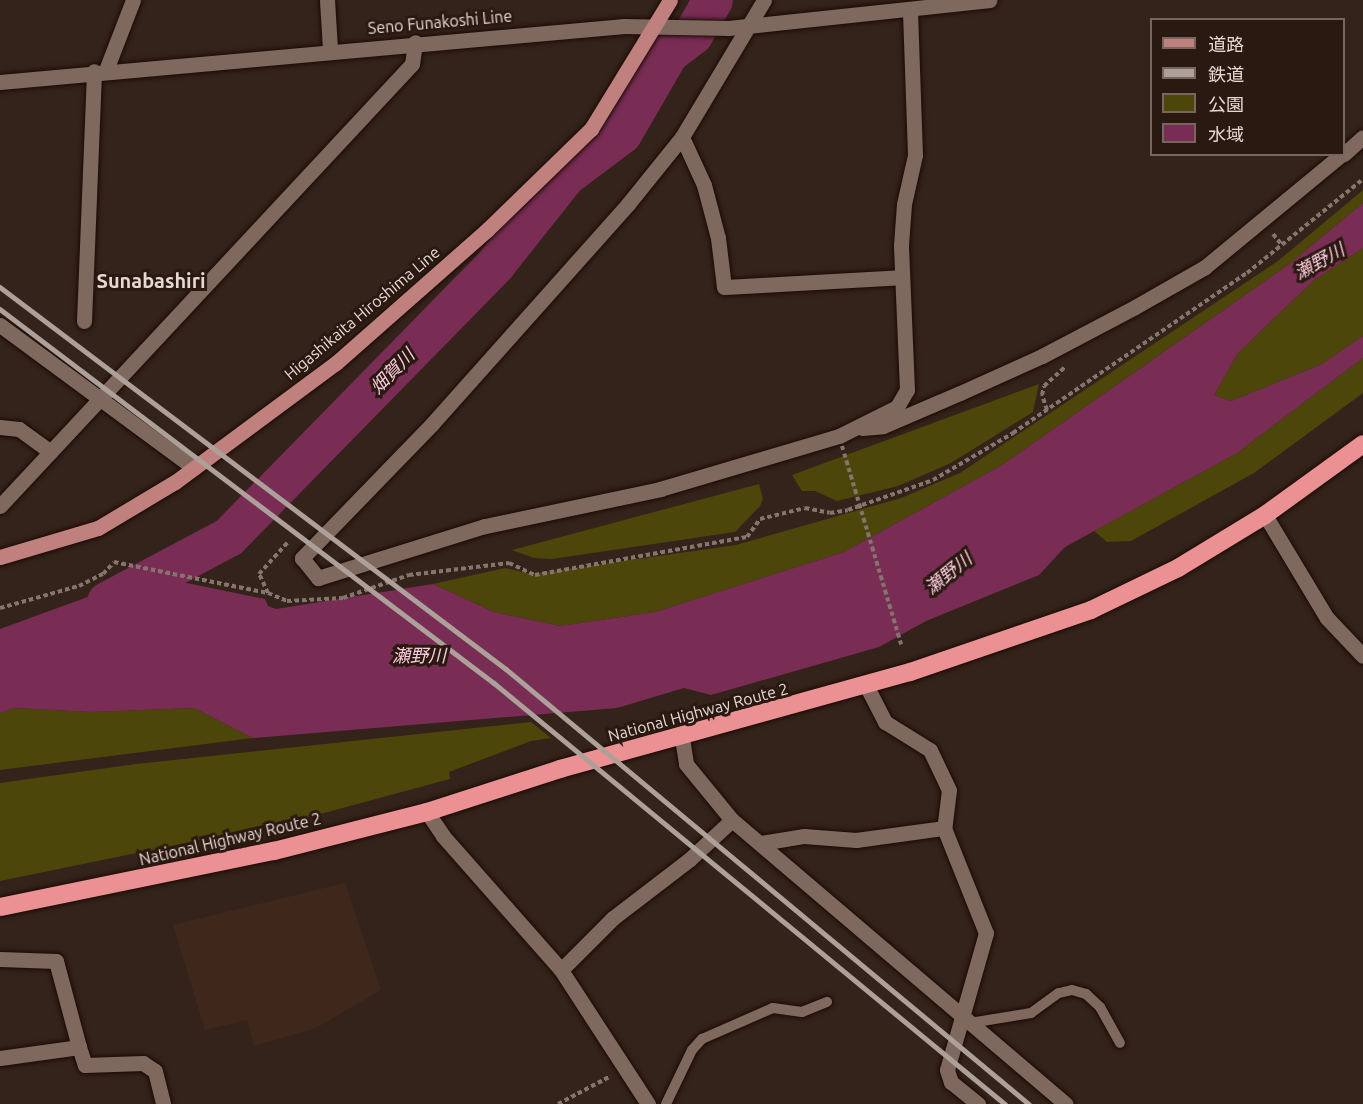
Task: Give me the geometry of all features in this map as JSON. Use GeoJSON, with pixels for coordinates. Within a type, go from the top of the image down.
{"type":"FeatureCollection","features":[{"type":"Feature","properties":{"kind":"highway","name":"National Highway Route 2"},"geometry":{"type":"LineString","coordinates":[[0,907],[274,851],[428,812],[560,769],[682,738],[866,685],[1091,610],[1178,568],[1265,515],[1363,444]]}},
{"type":"Feature","properties":{"kind":"main road","name":"Higashikaita Hiroshima Line"},"geometry":{"type":"LineString","coordinates":[[0,556],[98,528],[194,468],[336,363],[487,230],[591,129],[662,28],[670,0]]}},
{"type":"Feature","properties":{"kind":"street"},"geometry":{"type":"LineString","coordinates":[[84,321],[100,71],[133,0]]}},
{"type":"Feature","properties":{"kind":"street"},"geometry":{"type":"LineString","coordinates":[[327,0],[330,50]]}},
{"type":"Feature","properties":{"kind":"street"},"geometry":{"type":"LineString","coordinates":[[764,0],[682,137],[559,286],[302,558],[318,578],[485,526],[660,489],[853,428],[897,407],[907,390],[902,277],[904,204],[915,155],[910,9]]}},
{"type":"Feature","properties":{"kind":"street","name":"Seno Funakoshi Line"},"geometry":{"type":"LineString","coordinates":[[0,82],[415,42],[624,26],[729,28],[990,0]]}},
{"type":"Feature","properties":{"kind":"street"},"geometry":{"type":"LineString","coordinates":[[0,506],[412,64],[415,42]]}},
{"type":"Feature","properties":{"kind":"street"},"geometry":{"type":"LineString","coordinates":[[682,137],[704,185],[718,238],[724,287],[902,277]]}},
{"type":"Feature","properties":{"kind":"street"},"geometry":{"type":"LineString","coordinates":[[1345,152],[1363,138]]}},
{"type":"Feature","properties":{"kind":"street"},"geometry":{"type":"LineString","coordinates":[[853,428],[883,426],[949,398],[1042,356],[1135,307],[1205,267],[1341,156]]}},
{"type":"Feature","properties":{"kind":"street"},"geometry":{"type":"LineString","coordinates":[[0,325],[102,397],[194,468]]}},
{"type":"Feature","properties":{"kind":"street"},"geometry":{"type":"LineString","coordinates":[[0,427],[19,429],[51,452]]}},
{"type":"Feature","properties":{"kind":"street"},"geometry":{"type":"LineString","coordinates":[[1265,515],[1326,618],[1363,656]]}},
{"type":"Feature","properties":{"kind":"street"},"geometry":{"type":"LineString","coordinates":[[866,685],[885,722],[930,750],[949,790],[944,828],[986,933],[966,1019],[947,1070],[951,1082],[978,1104]]}},
{"type":"Feature","properties":{"kind":"street"},"geometry":{"type":"LineString","coordinates":[[682,738],[686,764],[732,820],[1066,1104]]}},
{"type":"Feature","properties":{"kind":"street"},"geometry":{"type":"LineString","coordinates":[[428,812],[443,836],[561,970],[648,1104]]}},
{"type":"Feature","properties":{"kind":"street"},"geometry":{"type":"LineString","coordinates":[[561,970],[613,918],[690,860],[732,820]]}},
{"type":"Feature","properties":{"kind":"street"},"geometry":{"type":"LineString","coordinates":[[760,843],[804,836],[856,840],[944,828]]}},
{"type":"Feature","properties":{"kind":"street"},"geometry":{"type":"LineString","coordinates":[[0,959],[56,961],[85,1065],[143,1063],[155,1071],[163,1104]]}},
{"type":"Feature","properties":{"kind":"street"},"geometry":{"type":"LineString","coordinates":[[0,1058],[79,1047]]}},
{"type":"Feature","properties":{"kind":"lane"},"geometry":{"type":"LineString","coordinates":[[966,1019],[1031,1013],[1059,993],[1072,990],[1086,994],[1100,1007],[1120,1043]]}},
{"type":"Feature","properties":{"kind":"lane"},"geometry":{"type":"LineString","coordinates":[[666,1104],[692,1050],[702,1039],[773,1008],[802,1012],[827,1002]]}},
{"type":"Feature","properties":{"kind":"path"},"geometry":{"type":"LineString","coordinates":[[842,446],[902,647]]}},
{"type":"Feature","properties":{"kind":"path"},"geometry":{"type":"LineString","coordinates":[[0,608],[79,586],[103,574],[114,562],[239,588]]}},
{"type":"Feature","properties":{"kind":"path"},"geometry":{"type":"LineString","coordinates":[[558,1104],[625,1067]]}},
{"type":"Feature","properties":{"kind":"shaded area"},"geometry":{"type":"Polygon","coordinates":[[[345,883],[381,990],[316,1028],[254,1046],[247,1020],[205,1030],[173,925],[345,883]]]}},
{"type":"Feature","properties":{"kind":"green space"},"geometry":{"type":"Polygon","coordinates":[[[1363,190],[1363,203],[1288,265],[1002,465],[844,552],[655,612],[560,626],[494,612],[433,584],[505,568],[532,574],[736,545],[901,498],[960,473],[1278,261],[1363,190]]]}},
{"type":"Feature","properties":{"kind":"green space"},"geometry":{"type":"Polygon","coordinates":[[[1363,248],[1363,336],[1322,364],[1231,401],[1214,395],[1238,353],[1313,281],[1363,248]]]}},
{"type":"Feature","properties":{"kind":"green space"},"geometry":{"type":"Polygon","coordinates":[[[1363,358],[1363,393],[1254,473],[1131,541],[1107,542],[1094,531],[1237,453],[1363,358]]]}},
{"type":"Feature","properties":{"kind":"green space"},"geometry":{"type":"Polygon","coordinates":[[[1039,384],[1033,412],[951,463],[898,486],[837,501],[815,491],[802,491],[792,475],[1039,384]]]}},
{"type":"Feature","properties":{"kind":"green space"},"geometry":{"type":"Polygon","coordinates":[[[759,484],[763,499],[760,506],[735,532],[552,559],[534,558],[512,550],[759,484]]]}},
{"type":"Feature","properties":{"kind":"green space"},"geometry":{"type":"Polygon","coordinates":[[[14,708],[91,712],[194,708],[253,738],[0,770],[0,713],[14,708]]]}},
{"type":"Feature","properties":{"kind":"green space"},"geometry":{"type":"Polygon","coordinates":[[[531,722],[551,738],[531,741],[449,772],[450,779],[298,820],[0,881],[0,783],[136,764],[531,722]]]}},
{"type":"Feature","properties":{"kind":"water","name":"瀬野川"},"geometry":{"type":"Polygon","coordinates":[[[1363,203],[1363,248],[1313,281],[1238,353],[1214,395],[1231,401],[1322,364],[1363,336],[1363,358],[1237,453],[1065,547],[1039,575],[926,621],[879,647],[711,695],[684,688],[617,708],[253,738],[194,708],[91,712],[14,708],[0,713],[0,629],[148,575],[265,599],[268,606],[276,609],[433,584],[494,612],[560,626],[655,612],[844,552],[1002,465],[1288,265],[1363,203]]]}},
{"type":"Feature","properties":{"kind":"waterway","name":"畑賀川"},"geometry":{"type":"LineString","coordinates":[[107,602],[229,537],[496,264],[566,176],[622,134],[669,53],[693,35],[713,0]]}},
{"type":"Feature","properties":{"kind":"railway"},"geometry":{"type":"LineString","coordinates":[[0,287],[506,669],[1029,1104]]}},
{"type":"Feature","properties":{"kind":"railway"},"geometry":{"type":"LineString","coordinates":[[0,309],[494,683],[1005,1104]]}},
{"type":"Feature","properties":{"kind":"district","name":"Sunabashiri"},"geometry":{"type":"Point","coordinates":[151,280]}}]}
